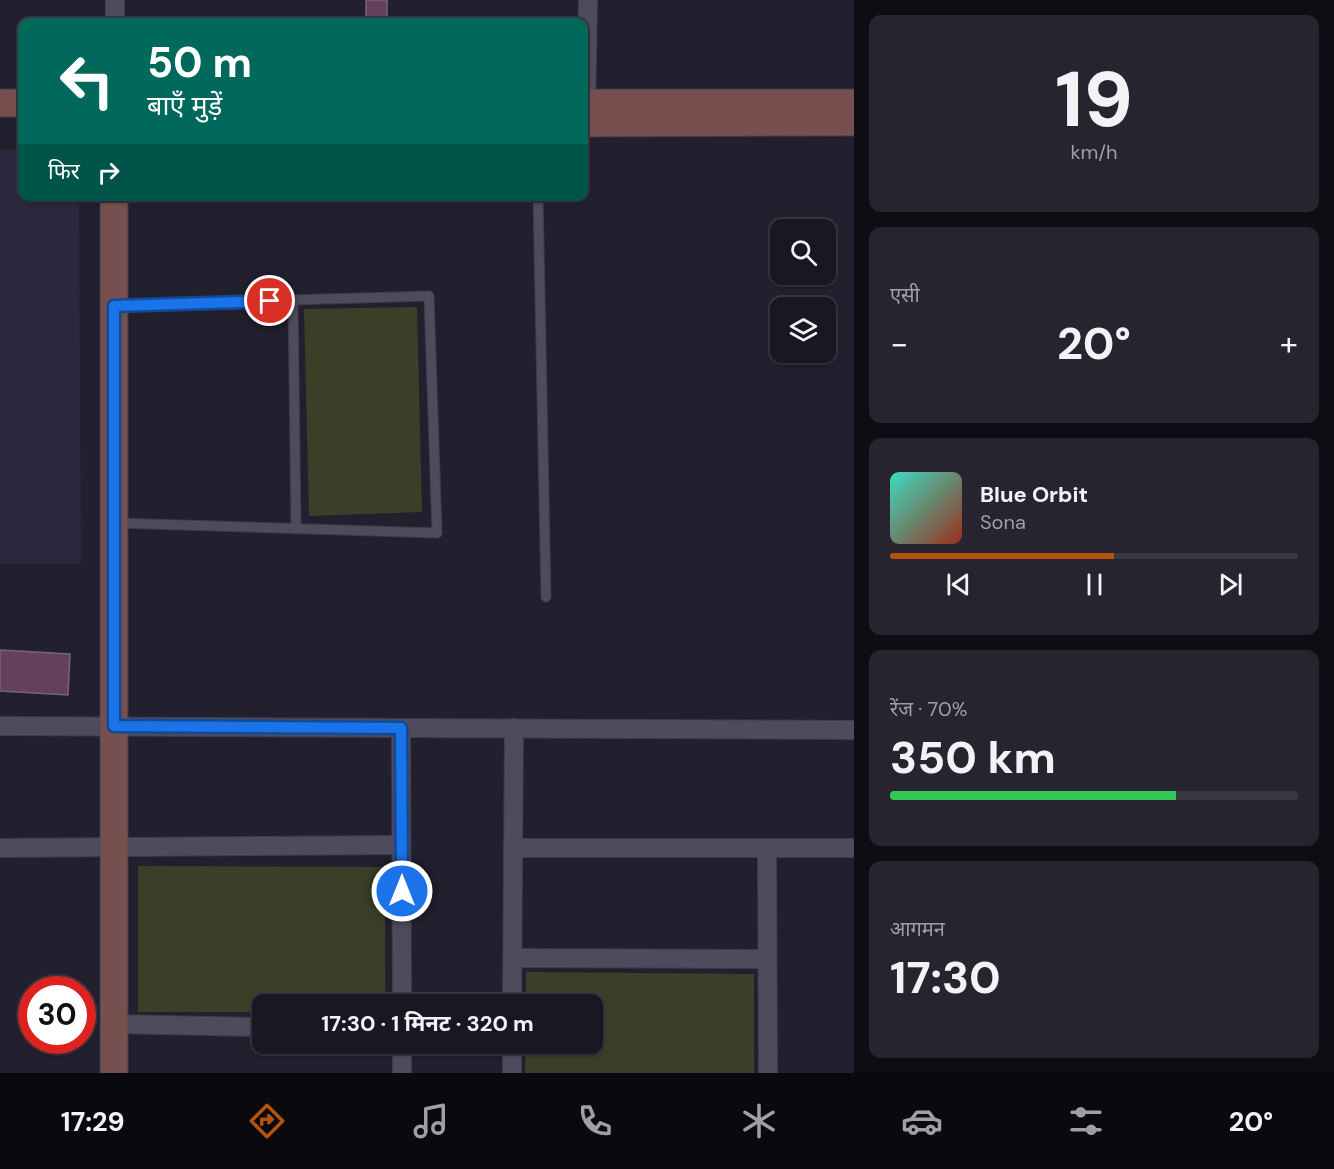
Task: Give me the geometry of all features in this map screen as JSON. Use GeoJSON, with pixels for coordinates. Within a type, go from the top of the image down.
{"type":"FeatureCollection","features":[{"type":"Feature","properties":{"kind":"street"},"geometry":{"type":"LineString","coordinates":[[115,0],[115,18]]}},
{"type":"Feature","properties":{"kind":"street"},"geometry":{"type":"LineString","coordinates":[[588,0],[588,18]]}},
{"type":"Feature","properties":{"kind":"street"},"geometry":{"type":"LineString","coordinates":[[0,103],[18,103]]}},
{"type":"Feature","properties":{"kind":"street"},"geometry":{"type":"LineString","coordinates":[[588,113],[854,103]]}},
{"type":"Feature","properties":{"kind":"street"},"geometry":{"type":"LineString","coordinates":[[588,113],[854,122]]}},
{"type":"Feature","properties":{"kind":"street"},"geometry":{"type":"LineString","coordinates":[[0,122],[18,122]]}},
{"type":"Feature","properties":{"kind":"street"},"geometry":{"type":"LineString","coordinates":[[114,201],[114,1073]]}},
{"type":"Feature","properties":{"kind":"street"},"geometry":{"type":"LineString","coordinates":[[0,726],[854,730]]}},
{"type":"Feature","properties":{"kind":"street"},"geometry":{"type":"LineString","coordinates":[[401,728],[402,994]]}},
{"type":"Feature","properties":{"kind":"street"},"geometry":{"type":"LineString","coordinates":[[512,994],[514,728]]}},
{"type":"Feature","properties":{"kind":"street"},"geometry":{"type":"LineString","coordinates":[[0,848],[114,849],[401,845]]}},
{"type":"Feature","properties":{"kind":"street"},"geometry":{"type":"LineString","coordinates":[[513,848],[854,849]]}},
{"type":"Feature","properties":{"kind":"street"},"geometry":{"type":"LineString","coordinates":[[767,848],[768,1073]]}},
{"type":"Feature","properties":{"kind":"street"},"geometry":{"type":"LineString","coordinates":[[513,958],[767,959]]}},
{"type":"Feature","properties":{"kind":"street"},"geometry":{"type":"LineString","coordinates":[[114,1024],[252,1027]]}},
{"type":"Feature","properties":{"kind":"street"},"geometry":{"type":"LineString","coordinates":[[402,1054],[402,1073]]}},
{"type":"Feature","properties":{"kind":"street"},"geometry":{"type":"LineString","coordinates":[[512,1054],[512,1073]]}},
{"type":"Feature","properties":{"kind":"lane"},"geometry":{"type":"LineString","coordinates":[[538,201],[546,597]]}},
{"type":"Feature","properties":{"kind":"lane"},"geometry":{"type":"LineString","coordinates":[[114,306],[429,296],[437,533],[114,523]]}},
{"type":"Feature","properties":{"kind":"lane"},"geometry":{"type":"LineString","coordinates":[[292,300],[296,529]]}},
{"type":"Feature","properties":{"kind":"shaded area"},"geometry":{"type":"Polygon","coordinates":[[[0,150],[18,150],[18,201],[79,201],[81,564],[0,564],[0,150]]]}},
{"type":"Feature","properties":{"kind":"green space"},"geometry":{"type":"Polygon","coordinates":[[[417,307],[422,512],[309,516],[304,309],[417,307]]]}},
{"type":"Feature","properties":{"kind":"green space"},"geometry":{"type":"Polygon","coordinates":[[[138,866],[385,867],[385,994],[252,994],[252,1012],[138,1012],[138,866]]]}},
{"type":"Feature","properties":{"kind":"green space"},"geometry":{"type":"Polygon","coordinates":[[[526,972],[754,974],[754,1073],[525,1073],[526,1054],[603,1054],[603,994],[526,994],[526,972]]]}},
{"type":"Feature","properties":{"kind":"building"},"geometry":{"type":"Polygon","coordinates":[[[366,0],[387,0],[387,18],[366,18],[366,0]]]}},
{"type":"Feature","properties":{"kind":"building"},"geometry":{"type":"Polygon","coordinates":[[[0,650],[70,654],[68,695],[0,691],[0,650]]]}},
{"type":"Feature","properties":{"kind":"route"},"geometry":{"type":"LineString","coordinates":[[270,301],[114,306],[114,726],[401,728],[402,891]]}}]}
